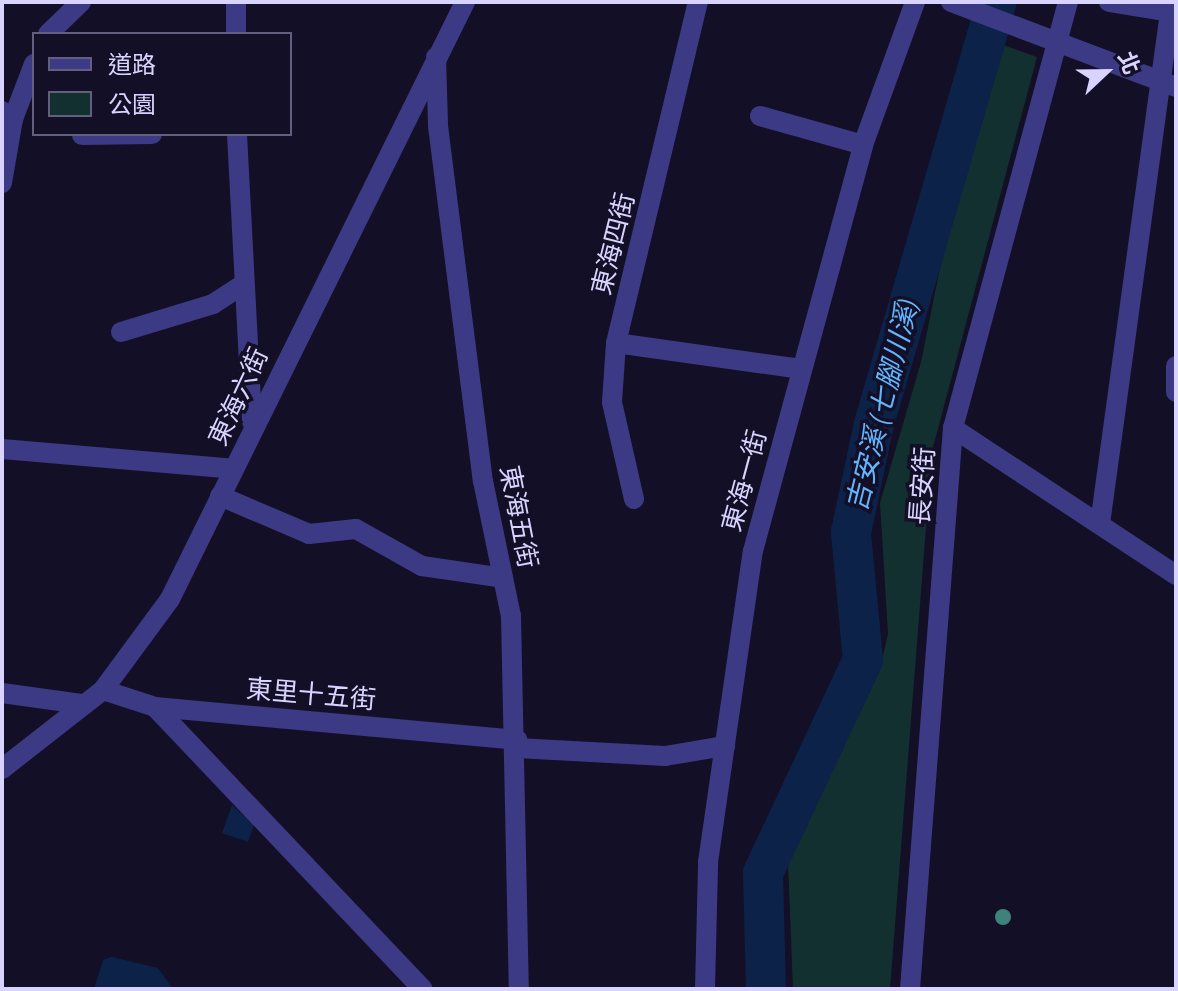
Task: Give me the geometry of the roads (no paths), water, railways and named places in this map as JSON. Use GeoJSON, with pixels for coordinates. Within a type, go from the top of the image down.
{"type":"FeatureCollection","features":[{"type":"Feature","properties":{"kind":"street"},"geometry":{"type":"LineString","coordinates":[[50,32],[81,2]]}},
{"type":"Feature","properties":{"kind":"street"},"geometry":{"type":"LineString","coordinates":[[236,2],[236,32]]}},
{"type":"Feature","properties":{"kind":"street","name":"東海六街"},"geometry":{"type":"LineString","coordinates":[[2,769],[81,704],[103,690],[170,599],[253,425],[465,2]]}},
{"type":"Feature","properties":{"kind":"street","name":"東海四街"},"geometry":{"type":"LineString","coordinates":[[634,499],[612,402],[616,343],[698,2]]}},
{"type":"Feature","properties":{"kind":"street","name":"東海一街"},"geometry":{"type":"LineString","coordinates":[[705,989],[708,862],[753,551],[863,145],[915,2]]}},
{"type":"Feature","properties":{"kind":"street"},"geometry":{"type":"LineString","coordinates":[[951,2],[1058,38],[1166,83]]}},
{"type":"Feature","properties":{"kind":"street","name":"長安街"},"geometry":{"type":"LineString","coordinates":[[910,989],[953,428],[1068,2]]}},
{"type":"Feature","properties":{"kind":"street"},"geometry":{"type":"LineString","coordinates":[[1100,524],[1166,83],[1162,9],[1109,2]]}},
{"type":"Feature","properties":{"kind":"street","name":"東海五街"},"geometry":{"type":"LineString","coordinates":[[436,57],[438,126],[483,481],[503,578],[517,744],[519,989]]}},
{"type":"Feature","properties":{"kind":"street"},"geometry":{"type":"LineString","coordinates":[[2,180],[8,115],[32,68]]}},
{"type":"Feature","properties":{"kind":"street"},"geometry":{"type":"LineString","coordinates":[[760,116],[863,145]]}},
{"type":"Feature","properties":{"kind":"street"},"geometry":{"type":"LineString","coordinates":[[237,136],[242,285],[253,425]]}},
{"type":"Feature","properties":{"kind":"street"},"geometry":{"type":"LineString","coordinates":[[121,332],[213,304],[242,285]]}},
{"type":"Feature","properties":{"kind":"street"},"geometry":{"type":"LineString","coordinates":[[616,343],[801,369]]}},
{"type":"Feature","properties":{"kind":"street"},"geometry":{"type":"LineString","coordinates":[[1176,366],[1176,392]]}},
{"type":"Feature","properties":{"kind":"street"},"geometry":{"type":"LineString","coordinates":[[953,428],[1176,575]]}},
{"type":"Feature","properties":{"kind":"street"},"geometry":{"type":"LineString","coordinates":[[2,449],[233,469]]}},
{"type":"Feature","properties":{"kind":"street"},"geometry":{"type":"LineString","coordinates":[[220,496],[309,534],[356,529],[422,566],[503,578]]}},
{"type":"Feature","properties":{"kind":"street","name":"東里十五街"},"geometry":{"type":"LineString","coordinates":[[103,690],[155,707],[517,744],[665,756],[725,746]]}},
{"type":"Feature","properties":{"kind":"street"},"geometry":{"type":"LineString","coordinates":[[2,693],[81,704]]}},
{"type":"Feature","properties":{"kind":"street"},"geometry":{"type":"LineString","coordinates":[[155,707],[423,989]]}},
{"type":"Feature","properties":{"kind":"water"},"geometry":{"type":"Polygon","coordinates":[[[232,805],[254,825],[248,842],[222,833],[232,805]]]}},
{"type":"Feature","properties":{"kind":"water"},"geometry":{"type":"Polygon","coordinates":[[[112,957],[158,968],[173,989],[94,989],[103,960],[112,957]]]}},
{"type":"Feature","properties":{"kind":"waterway","name":"吉安溪 (七腳川溪)"},"geometry":{"type":"LineString","coordinates":[[766,989],[763,873],[863,660],[851,532],[874,424],[997,2]]}}]}
